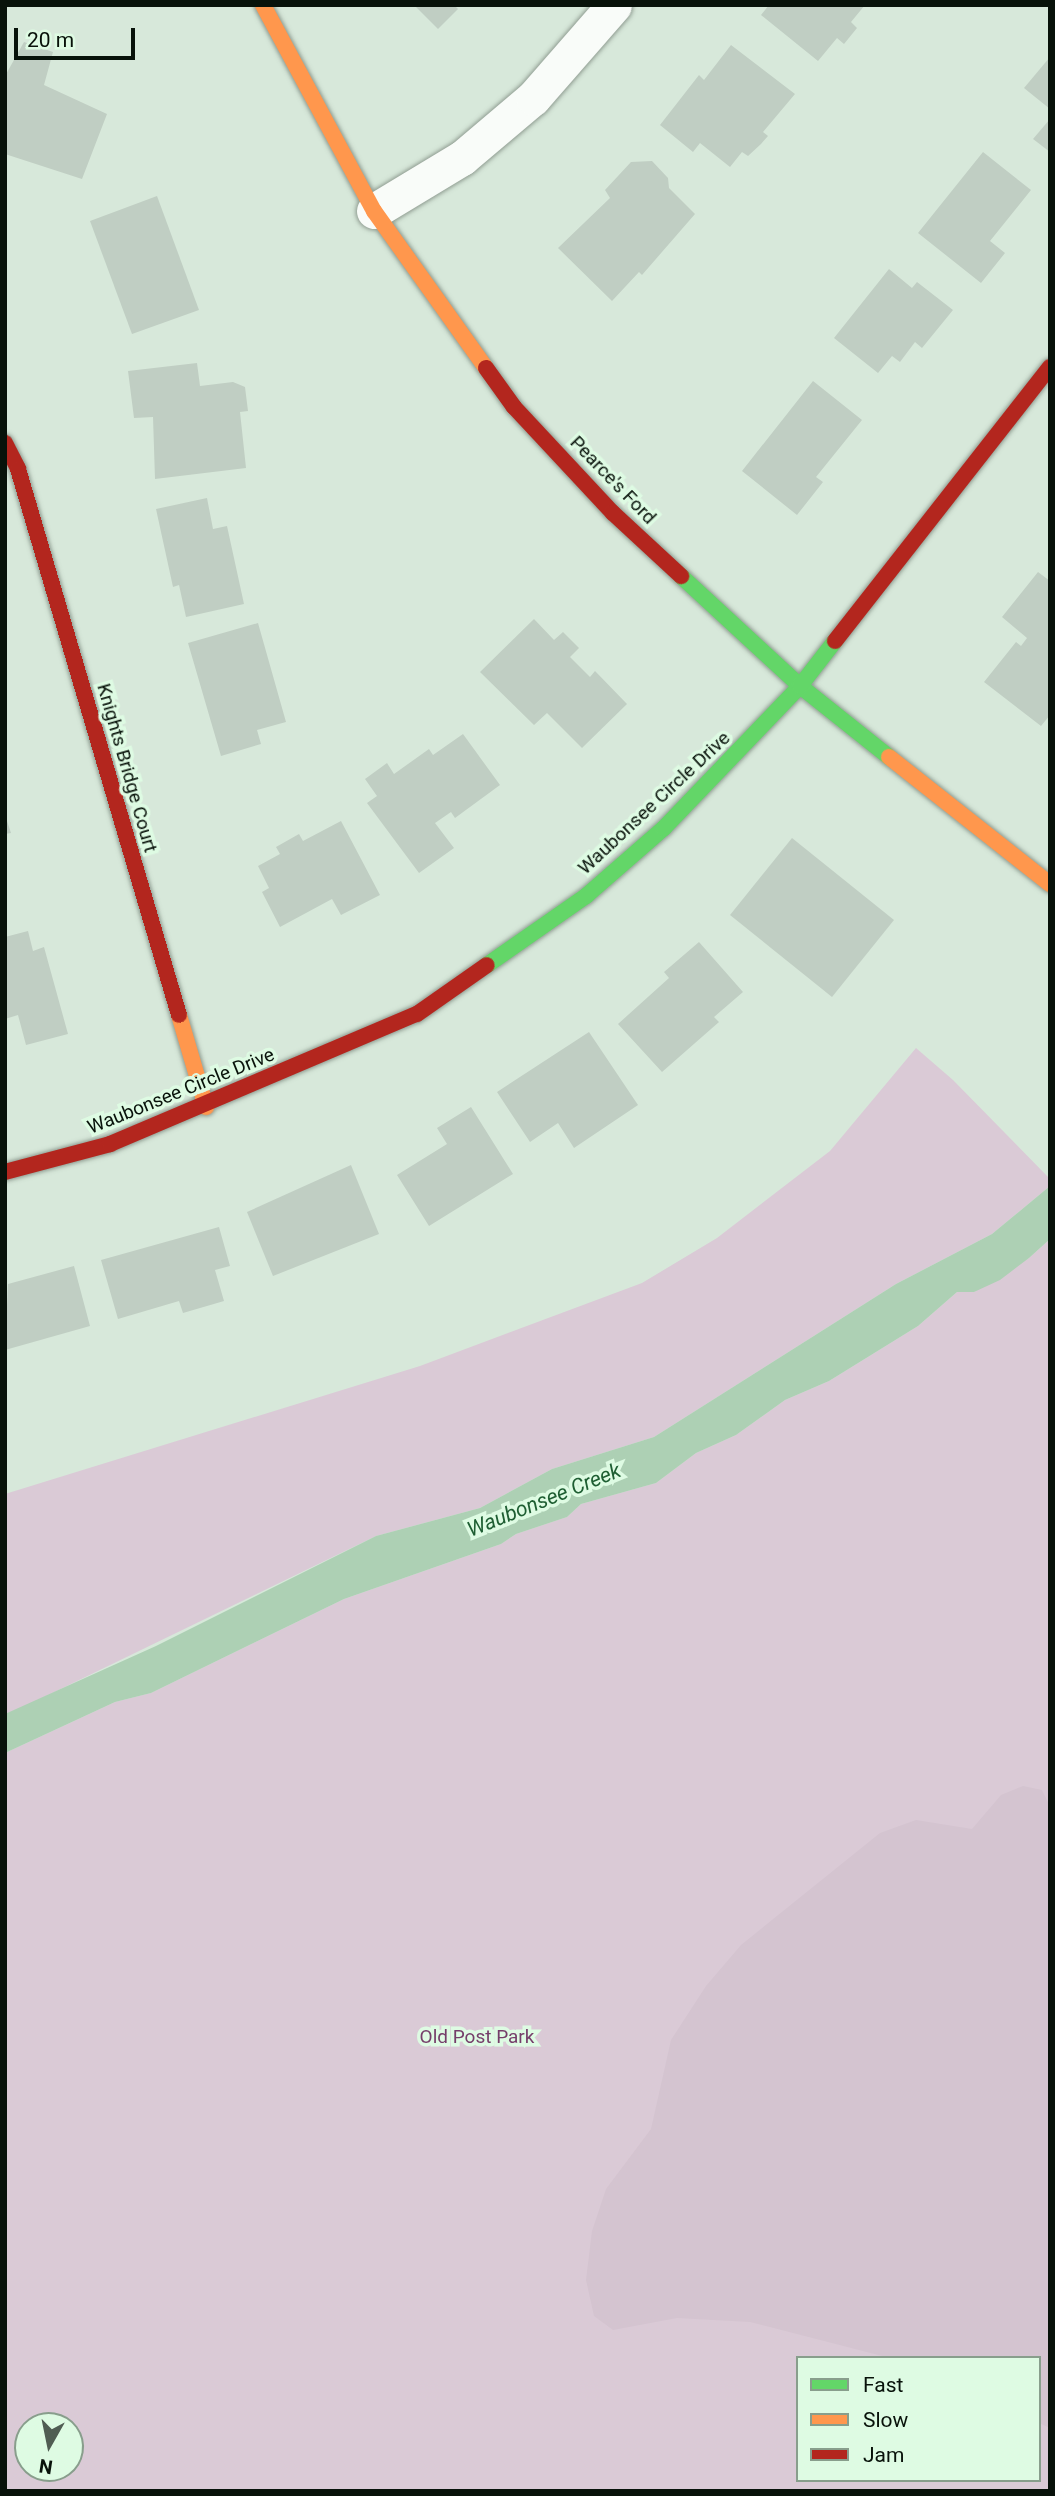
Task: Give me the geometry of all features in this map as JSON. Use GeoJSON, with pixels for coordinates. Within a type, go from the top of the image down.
{"type":"FeatureCollection","features":[{"type":"Feature","properties":{"kind":"street","name":"Pearce's Ford"},"geometry":{"type":"LineString","coordinates":[[263,5],[374,211],[514,407],[613,513],[800,686],[1050,884]]}},
{"type":"Feature","properties":{"kind":"street"},"geometry":{"type":"LineString","coordinates":[[374,211],[462,158],[512,116],[614,5]]}},
{"type":"Feature","properties":{"kind":"street","name":"Waubonsee Circle Drive"},"geometry":{"type":"LineString","coordinates":[[5,1172],[110,1144],[206,1107],[417,1014],[586,896],[664,828],[800,686],[1050,367]]}},
{"type":"Feature","properties":{"kind":"street","name":"Knights Bridge Court"},"geometry":{"type":"LineString","coordinates":[[5,443],[18,469],[206,1107]]}},
{"type":"Feature","properties":{"kind":"green space"},"geometry":{"type":"Polygon","coordinates":[[[916,1048],[953,1080],[1050,1179],[1050,1186],[992,1234],[896,1284],[654,1437],[552,1469],[480,1508],[376,1536],[5,1716],[5,1494],[420,1366],[642,1283],[717,1238],[830,1151],[916,1048]]]}},
{"type":"Feature","properties":{"kind":"green space","name":"Old Post Park"},"geometry":{"type":"Polygon","coordinates":[[[1050,1239],[1050,2491],[5,2491],[5,1753],[115,1702],[151,1693],[344,1599],[501,1544],[516,1534],[567,1517],[581,1504],[656,1483],[696,1453],[736,1435],[785,1400],[829,1381],[918,1326],[957,1292],[974,1292],[1029,1258],[1050,1239]]]}},
{"type":"Feature","properties":{"kind":"shaded area"},"geometry":{"type":"Polygon","coordinates":[[[1023,1786],[1042,1790],[1050,1806],[1050,2428],[1041,2424],[1041,2356],[882,2356],[750,2322],[677,2318],[613,2330],[594,2316],[586,2280],[592,2231],[606,2189],[651,2129],[671,2040],[706,1986],[741,1945],[880,1833],[916,1820],[972,1829],[1001,1795],[1023,1786]]]}},
{"type":"Feature","properties":{"kind":"water","name":"Waubonsee Creek"},"geometry":{"type":"Polygon","coordinates":[[[1050,1186],[1050,1239],[1000,1280],[974,1292],[957,1292],[918,1326],[829,1381],[785,1400],[736,1435],[696,1453],[656,1483],[581,1504],[567,1517],[516,1534],[501,1544],[344,1599],[151,1693],[115,1702],[5,1753],[5,1714],[156,1646],[376,1536],[480,1508],[552,1469],[654,1437],[896,1284],[992,1234],[1050,1186]]]}},
{"type":"Feature","properties":{"kind":"building"},"geometry":{"type":"Polygon","coordinates":[[[414,5],[454,5],[458,9],[438,29],[414,5]]]}},
{"type":"Feature","properties":{"kind":"building"},"geometry":{"type":"Polygon","coordinates":[[[769,5],[865,5],[851,22],[857,28],[844,44],[837,38],[818,61],[761,15],[769,5]]]}},
{"type":"Feature","properties":{"kind":"building"},"geometry":{"type":"Polygon","coordinates":[[[24,42],[53,52],[44,85],[107,114],[82,179],[5,154],[5,76],[24,42]]]}},
{"type":"Feature","properties":{"kind":"building"},"geometry":{"type":"Polygon","coordinates":[[[731,45],[795,94],[763,132],[768,136],[761,144],[748,156],[742,152],[730,167],[700,143],[693,152],[660,125],[699,75],[704,80],[731,45]]]}},
{"type":"Feature","properties":{"kind":"building"},"geometry":{"type":"Polygon","coordinates":[[[1050,57],[1050,109],[1024,88],[1050,57]]]}},
{"type":"Feature","properties":{"kind":"building"},"geometry":{"type":"Polygon","coordinates":[[[1050,119],[1050,152],[1033,139],[1050,119]]]}},
{"type":"Feature","properties":{"kind":"building"},"geometry":{"type":"Polygon","coordinates":[[[983,152],[1031,190],[990,241],[1005,253],[981,283],[918,233],[983,152]]]}},
{"type":"Feature","properties":{"kind":"building"},"geometry":{"type":"Polygon","coordinates":[[[652,161],[668,178],[669,188],[695,214],[642,275],[639,272],[612,301],[558,248],[610,198],[605,190],[631,162],[652,161]]]}},
{"type":"Feature","properties":{"kind":"building"},"geometry":{"type":"Polygon","coordinates":[[[157,196],[199,310],[132,334],[90,221],[157,196]]]}},
{"type":"Feature","properties":{"kind":"building"},"geometry":{"type":"Polygon","coordinates":[[[889,269],[912,288],[917,282],[953,310],[922,348],[915,342],[900,362],[892,356],[878,373],[834,338],[889,269]]]}},
{"type":"Feature","properties":{"kind":"building"},"geometry":{"type":"Polygon","coordinates":[[[197,363],[200,386],[233,382],[245,387],[248,411],[240,412],[246,468],[155,479],[153,417],[134,418],[128,371],[197,363]]]}},
{"type":"Feature","properties":{"kind":"building"},"geometry":{"type":"Polygon","coordinates":[[[813,381],[862,420],[816,477],[823,482],[797,515],[742,471],[813,381]]]}},
{"type":"Feature","properties":{"kind":"building"},"geometry":{"type":"Polygon","coordinates":[[[207,498],[213,529],[227,526],[244,604],[186,617],[179,585],[173,587],[156,509],[207,498]]]}},
{"type":"Feature","properties":{"kind":"building"},"geometry":{"type":"Polygon","coordinates":[[[1038,572],[1050,581],[1050,715],[1041,726],[984,682],[1016,642],[1021,646],[1027,638],[1002,617],[1038,572]]]}},
{"type":"Feature","properties":{"kind":"building"},"geometry":{"type":"Polygon","coordinates":[[[534,619],[554,640],[563,632],[579,648],[570,657],[590,677],[595,671],[627,704],[582,748],[547,713],[534,725],[480,672],[534,619]]]}},
{"type":"Feature","properties":{"kind":"building"},"geometry":{"type":"Polygon","coordinates":[[[258,623],[286,722],[257,730],[261,744],[221,756],[188,643],[258,623]]]}},
{"type":"Feature","properties":{"kind":"building"},"geometry":{"type":"Polygon","coordinates":[[[463,734],[500,785],[455,818],[451,812],[435,823],[454,848],[419,873],[367,803],[377,796],[365,779],[387,763],[394,774],[429,749],[433,755],[463,734]]]}},
{"type":"Feature","properties":{"kind":"building"},"geometry":{"type":"Polygon","coordinates":[[[5,815],[11,833],[5,834],[5,815]]]}},
{"type":"Feature","properties":{"kind":"building"},"geometry":{"type":"Polygon","coordinates":[[[341,821],[380,895],[341,915],[332,899],[280,927],[262,892],[269,888],[258,866],[280,854],[276,847],[299,834],[303,841],[341,821]]]}},
{"type":"Feature","properties":{"kind":"building"},"geometry":{"type":"Polygon","coordinates":[[[792,838],[894,920],[832,997],[730,915],[792,838]]]}},
{"type":"Feature","properties":{"kind":"building"},"geometry":{"type":"Polygon","coordinates":[[[28,931],[33,951],[44,947],[68,1034],[26,1045],[18,1015],[5,1019],[5,937],[28,931]]]}},
{"type":"Feature","properties":{"kind":"building"},"geometry":{"type":"Polygon","coordinates":[[[699,942],[743,992],[714,1017],[719,1022],[662,1072],[618,1024],[669,978],[664,972],[699,942]]]}},
{"type":"Feature","properties":{"kind":"building"},"geometry":{"type":"Polygon","coordinates":[[[589,1032],[638,1105],[574,1148],[558,1123],[530,1142],[497,1092],[589,1032]]]}},
{"type":"Feature","properties":{"kind":"building"},"geometry":{"type":"Polygon","coordinates":[[[471,1107],[513,1174],[429,1226],[397,1175],[447,1144],[437,1128],[471,1107]]]}},
{"type":"Feature","properties":{"kind":"building"},"geometry":{"type":"Polygon","coordinates":[[[351,1165],[379,1234],[273,1276],[247,1212],[351,1165]]]}},
{"type":"Feature","properties":{"kind":"building"},"geometry":{"type":"Polygon","coordinates":[[[219,1227],[230,1266],[215,1270],[224,1301],[183,1313],[179,1301],[118,1319],[101,1260],[219,1227]]]}},
{"type":"Feature","properties":{"kind":"building"},"geometry":{"type":"Polygon","coordinates":[[[74,1266],[90,1326],[5,1350],[8,1284],[74,1266]]]}},
{"type":"Feature","properties":{"kind":"traffic: fast"},"geometry":{"type":"LineString","coordinates":[[681,576],[800,686],[889,757]]}},
{"type":"Feature","properties":{"kind":"traffic: fast"},"geometry":{"type":"LineString","coordinates":[[487,965],[586,896],[664,828],[800,686],[835,641]]}},
{"type":"Feature","properties":{"kind":"traffic: slow"},"geometry":{"type":"LineString","coordinates":[[263,5],[374,211],[486,368]]}},
{"type":"Feature","properties":{"kind":"traffic: slow"},"geometry":{"type":"LineString","coordinates":[[889,757],[1050,884]]}},
{"type":"Feature","properties":{"kind":"traffic: slow"},"geometry":{"type":"LineString","coordinates":[[179,1015],[206,1107]]}},
{"type":"Feature","properties":{"kind":"traffic: jam"},"geometry":{"type":"LineString","coordinates":[[835,641],[1050,367]]}},
{"type":"Feature","properties":{"kind":"traffic: jam"},"geometry":{"type":"LineString","coordinates":[[486,368],[514,407],[613,513],[681,576]]}},
{"type":"Feature","properties":{"kind":"traffic: jam"},"geometry":{"type":"LineString","coordinates":[[5,443],[18,469],[179,1015]]}},
{"type":"Feature","properties":{"kind":"traffic: jam"},"geometry":{"type":"LineString","coordinates":[[5,1172],[110,1144],[417,1014],[487,965]]}}]}
